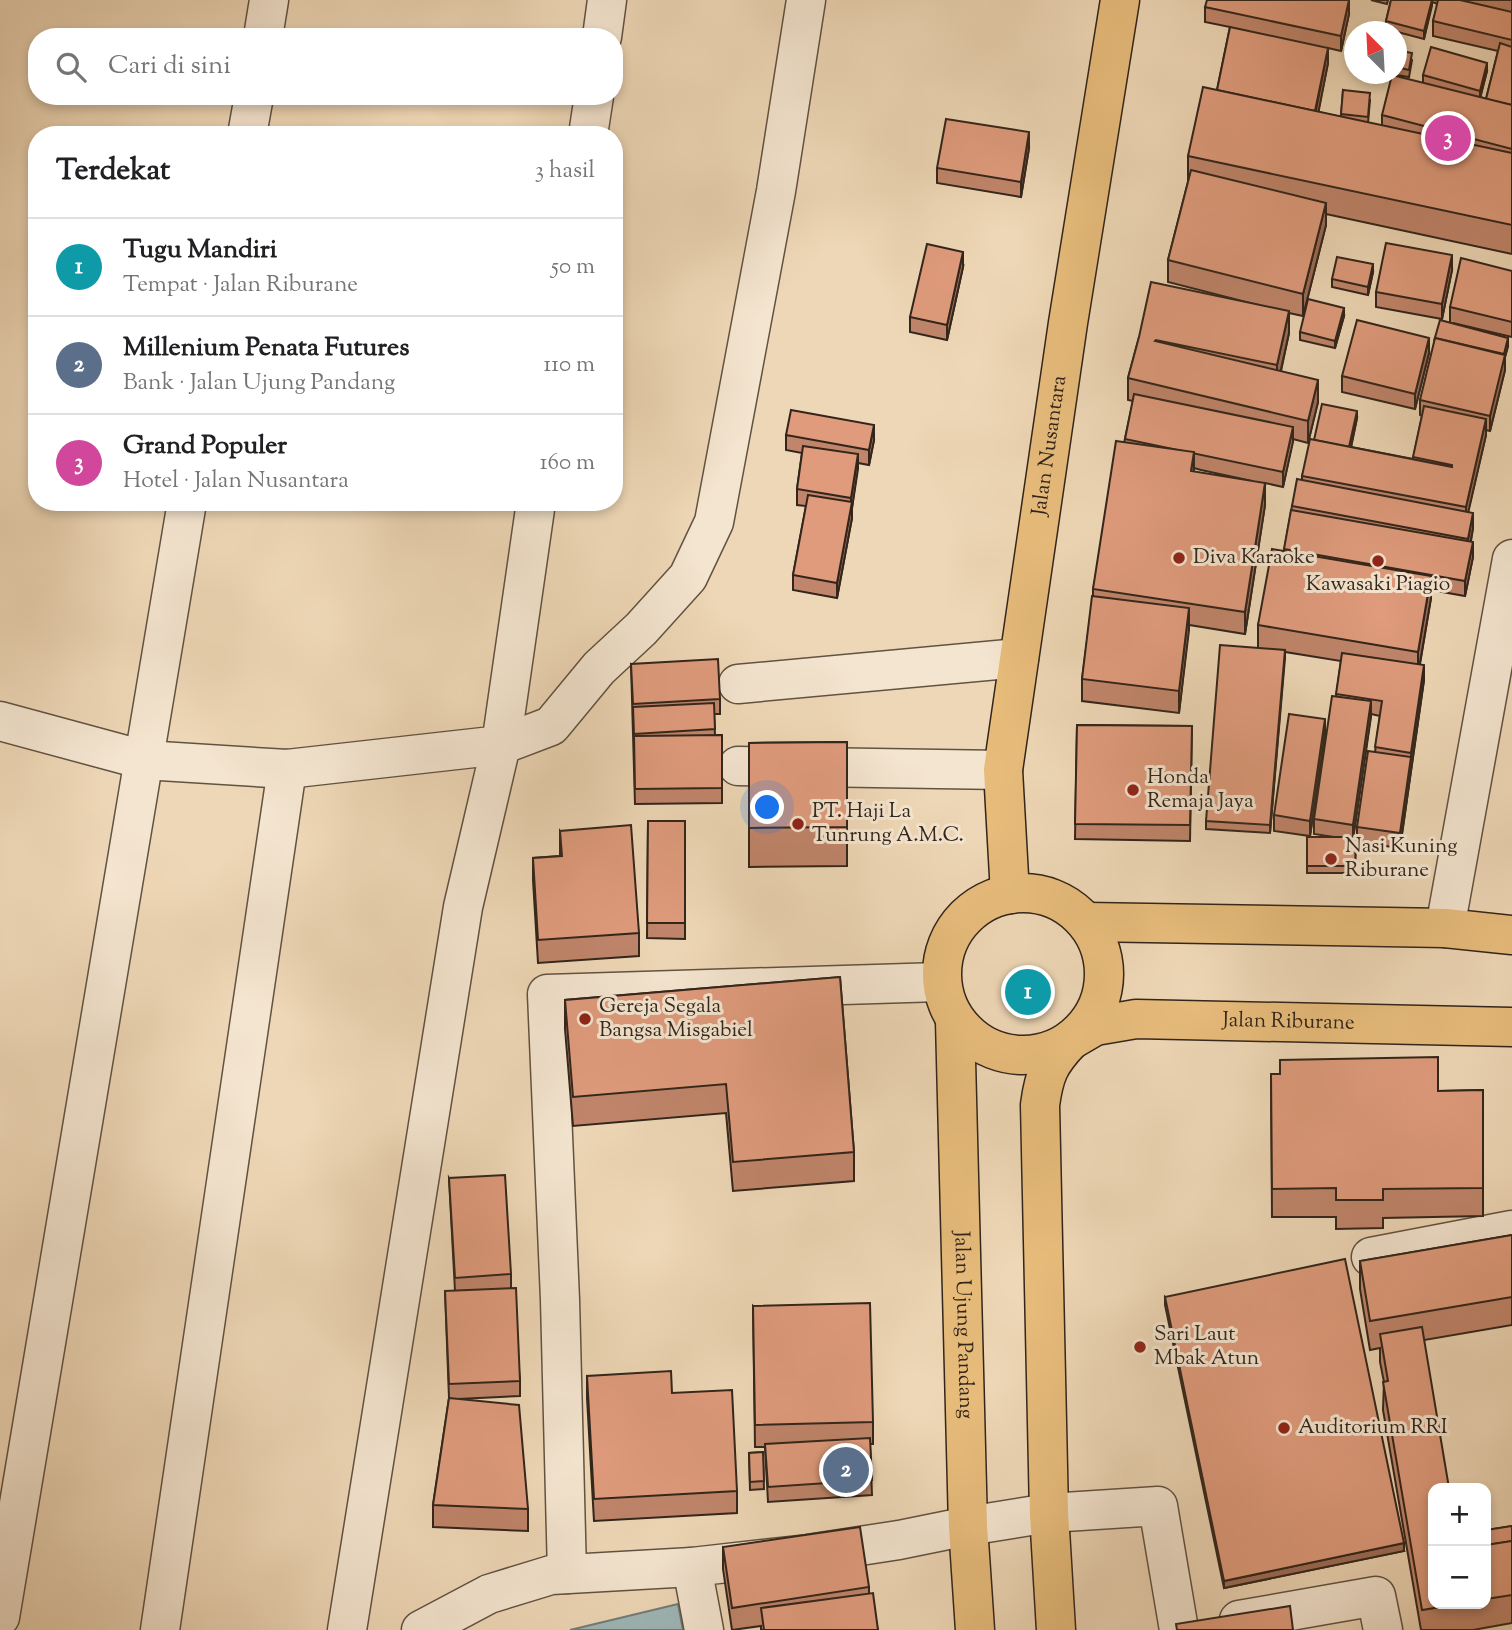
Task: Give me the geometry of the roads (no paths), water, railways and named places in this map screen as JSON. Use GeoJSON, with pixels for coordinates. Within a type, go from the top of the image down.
{"type":"FeatureCollection","features":[{"type":"Feature","properties":{"kind":"main road","name":"Jalan Nusantara"},"geometry":{"type":"LineString","coordinates":[[1010,894],[1003,771],[1068,323],[1120,0]]}},
{"type":"Feature","properties":{"kind":"main road"},"geometry":{"type":"LineString","coordinates":[[1056,1630],[1049,1513],[1040,1105],[1048,1070],[1056,1056],[1091,1019],[1103,990],[1102,954],[1086,922],[1066,904],[1040,894],[1010,894],[986,901],[966,919],[948,941],[942,959],[940,982],[955,1021],[980,1045],[1012,1055],[1046,1052],[1070,1041]]}},
{"type":"Feature","properties":{"kind":"main road"},"geometry":{"type":"LineString","coordinates":[[1086,922],[1445,928],[1512,935]]}},
{"type":"Feature","properties":{"kind":"main road","name":"Jalan Riburane"},"geometry":{"type":"LineString","coordinates":[[1070,1041],[1095,1026],[1136,1019],[1512,1027]]}},
{"type":"Feature","properties":{"kind":"main road","name":"Jalan Ujung Pandang"},"geometry":{"type":"LineString","coordinates":[[955,1021],[968,1526],[975,1630]]}},
{"type":"Feature","properties":{"kind":"street"},"geometry":{"type":"LineString","coordinates":[[265,28],[270,0]]}},
{"type":"Feature","properties":{"kind":"street"},"geometry":{"type":"LineString","coordinates":[[603,28],[607,0]]}},
{"type":"Feature","properties":{"kind":"street"},"geometry":{"type":"LineString","coordinates":[[0,721],[144,760],[287,769],[501,745],[551,726],[599,668],[641,629],[688,578],[714,522],[776,191],[806,0]]}},
{"type":"Feature","properties":{"kind":"street"},"geometry":{"type":"LineString","coordinates":[[249,126],[252,105]]}},
{"type":"Feature","properties":{"kind":"street"},"geometry":{"type":"LineString","coordinates":[[589,126],[593,105]]}},
{"type":"Feature","properties":{"kind":"street"},"geometry":{"type":"LineString","coordinates":[[0,1617],[186,511]]}},
{"type":"Feature","properties":{"kind":"street"},"geometry":{"type":"LineString","coordinates":[[347,1630],[463,907],[501,745],[535,511]]}},
{"type":"Feature","properties":{"kind":"street"},"geometry":{"type":"LineString","coordinates":[[1445,928],[1512,559]]}},
{"type":"Feature","properties":{"kind":"street"},"geometry":{"type":"LineString","coordinates":[[738,684],[1019,658]]}},
{"type":"Feature","properties":{"kind":"street"},"geometry":{"type":"LineString","coordinates":[[738,765],[1003,771]]}},
{"type":"Feature","properties":{"kind":"street"},"geometry":{"type":"LineString","coordinates":[[160,1630],[287,769]]}},
{"type":"Feature","properties":{"kind":"street"},"geometry":{"type":"LineString","coordinates":[[566,1574],[560,1300],[547,994],[940,982]]}},
{"type":"Feature","properties":{"kind":"street"},"geometry":{"type":"LineString","coordinates":[[1371,1257],[1512,1230]]}},
{"type":"Feature","properties":{"kind":"street"},"geometry":{"type":"LineString","coordinates":[[421,1630],[489,1594],[551,1575],[692,1567],[808,1554],[1049,1513],[1158,1506],[1180,1630],[1376,1597],[1383,1630]]}},
{"type":"Feature","properties":{"kind":"street"},"geometry":{"type":"LineString","coordinates":[[692,1567],[704,1630]]}},
{"type":"Feature","properties":{"kind":"water"},"geometry":{"type":"Polygon","coordinates":[[[678,1604],[683,1630],[570,1630],[678,1604]]]}},
{"type":"Feature","properties":{"kind":"place","name":"Grand Populer"},"geometry":{"type":"Point","coordinates":[1448,138]}},
{"type":"Feature","properties":{"kind":"place","name":"Diva Karaoke"},"geometry":{"type":"Point","coordinates":[1179,558]}},
{"type":"Feature","properties":{"kind":"place","name":"Kawasaki Piagio"},"geometry":{"type":"Point","coordinates":[1378,561]}},
{"type":"Feature","properties":{"kind":"place","name":"Honda Remaja Jaya"},"geometry":{"type":"Point","coordinates":[1133,790]}},
{"type":"Feature","properties":{"kind":"place","name":"PT. Haji La Tunrung A.M.C."},"geometry":{"type":"Point","coordinates":[798,824]}},
{"type":"Feature","properties":{"kind":"place","name":"Nasi Kuning Riburane"},"geometry":{"type":"Point","coordinates":[1331,859]}},
{"type":"Feature","properties":{"kind":"place","name":"Tugu Mandiri"},"geometry":{"type":"Point","coordinates":[1028,992]}},
{"type":"Feature","properties":{"kind":"place","name":"Gereja Segala Bangsa Misgabiel"},"geometry":{"type":"Point","coordinates":[585,1019]}},
{"type":"Feature","properties":{"kind":"place","name":"Sari Laut Mbak Atun"},"geometry":{"type":"Point","coordinates":[1140,1347]}},
{"type":"Feature","properties":{"kind":"place","name":"Auditorium RRI"},"geometry":{"type":"Point","coordinates":[1284,1428]}},
{"type":"Feature","properties":{"kind":"place","name":"Millenium Penata Futures"},"geometry":{"type":"Point","coordinates":[846,1470]}}]}
